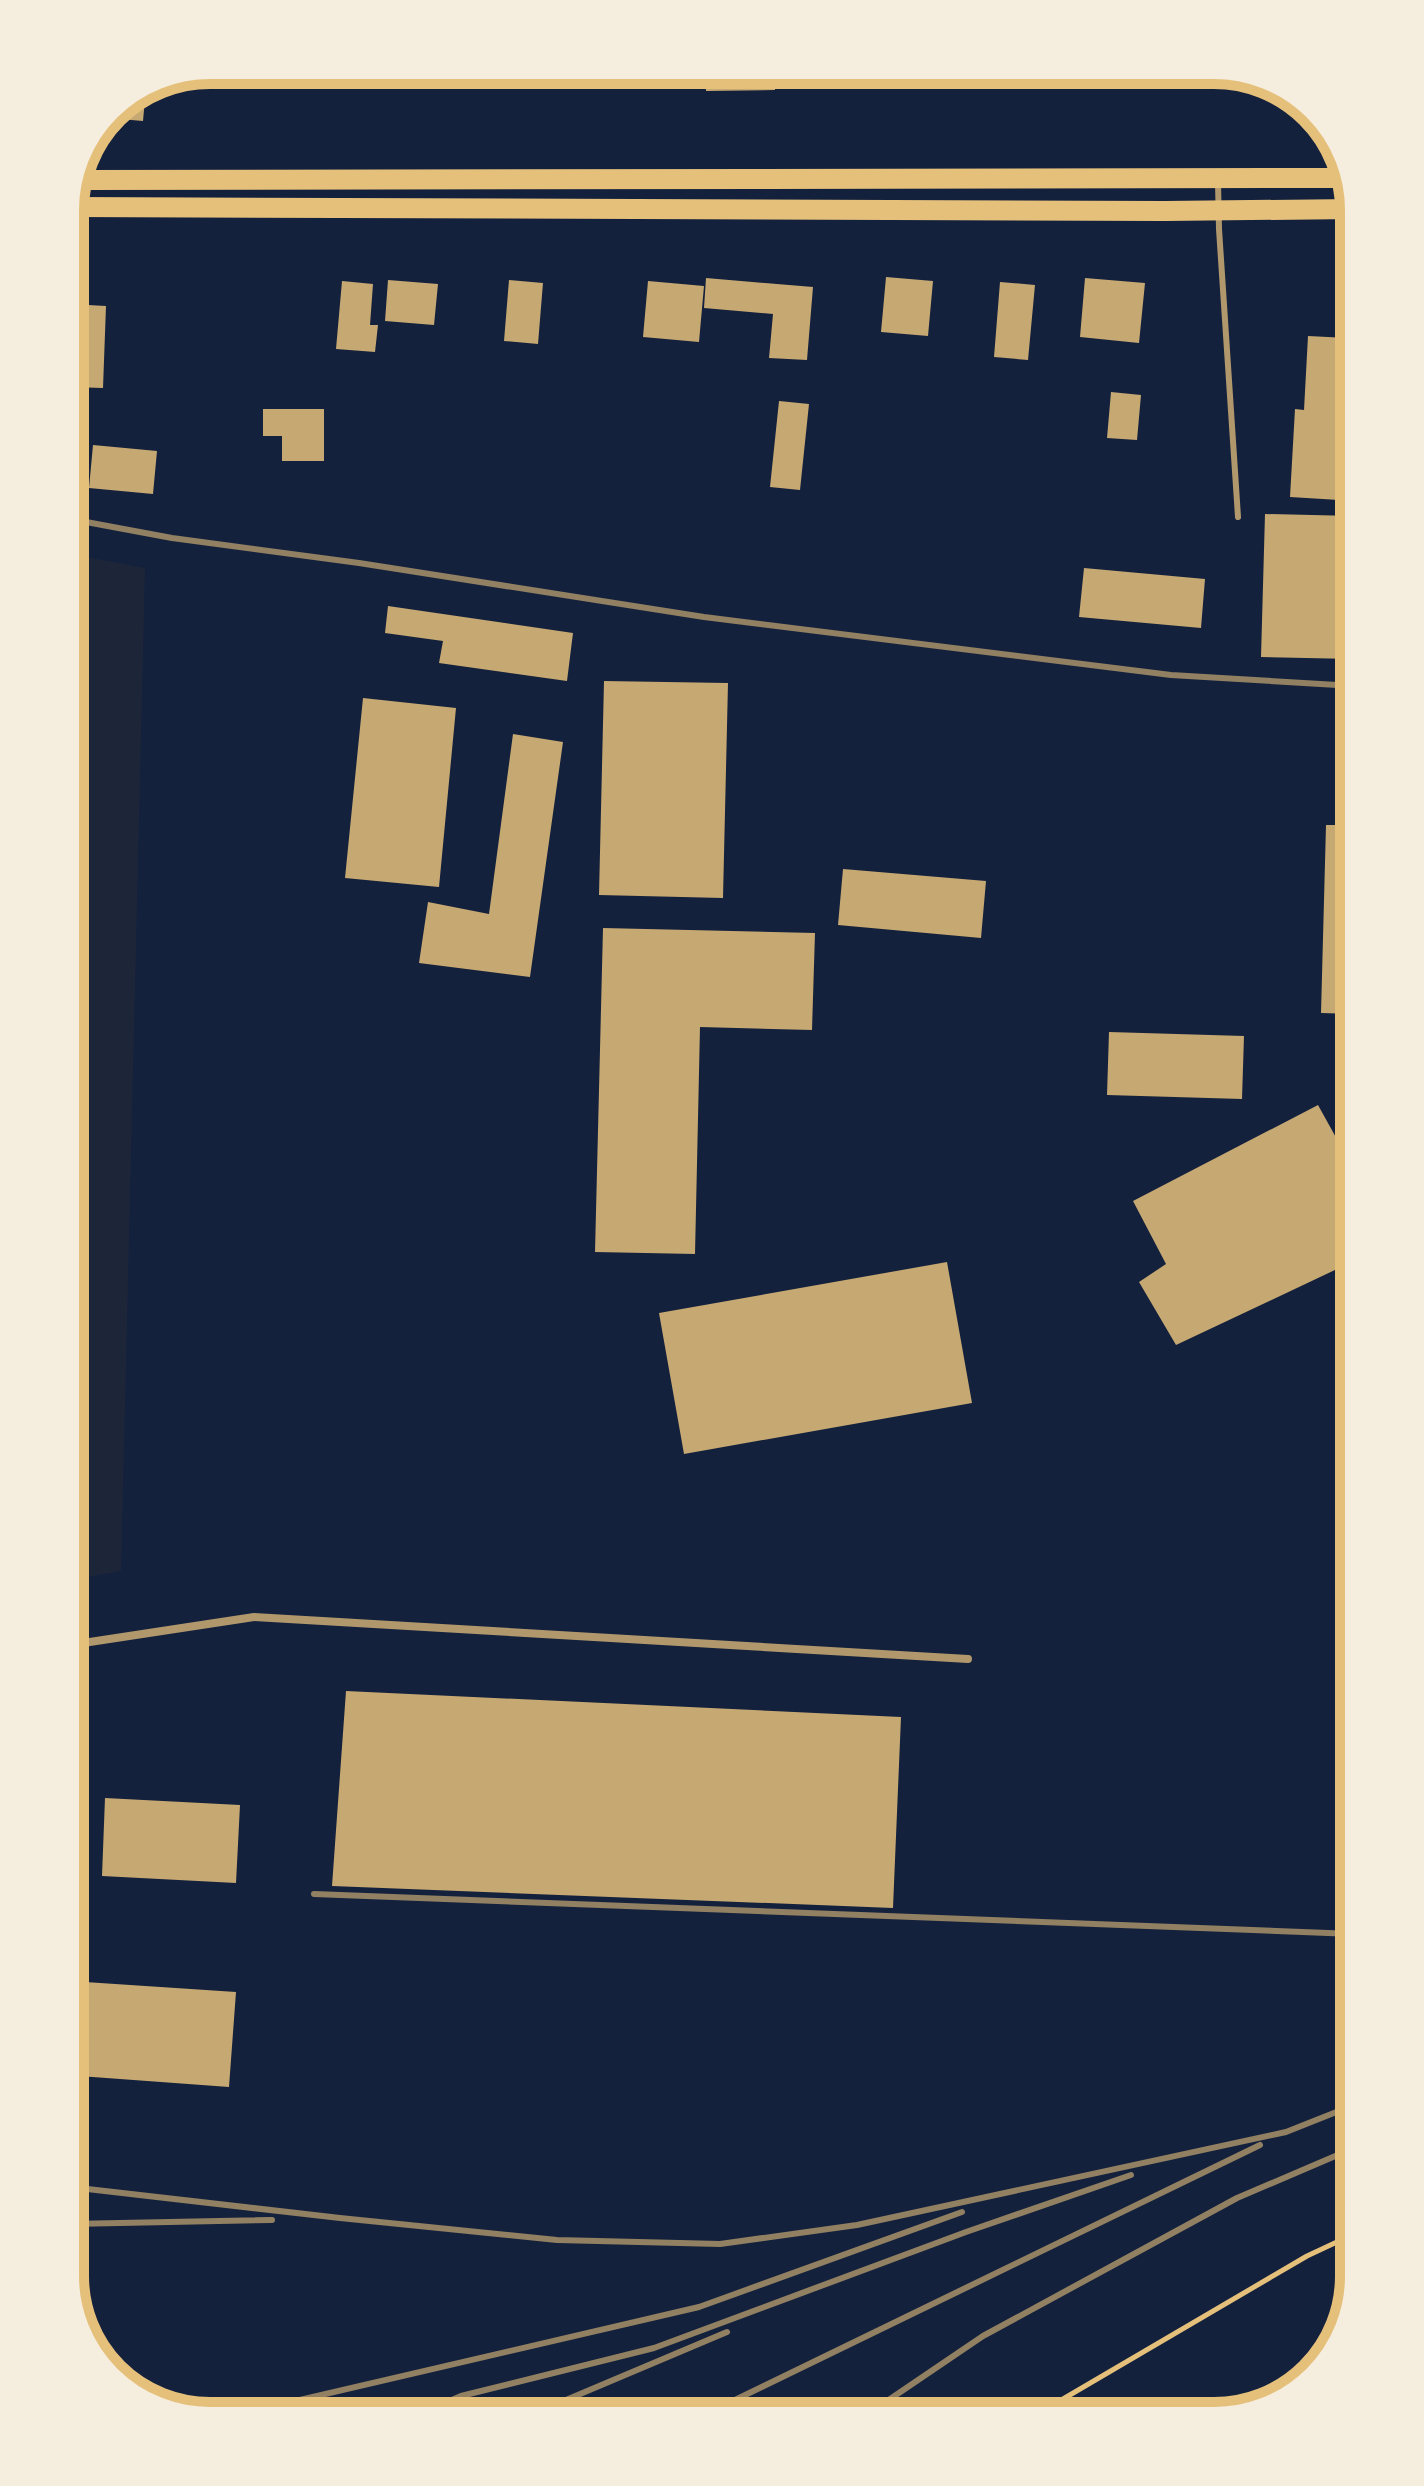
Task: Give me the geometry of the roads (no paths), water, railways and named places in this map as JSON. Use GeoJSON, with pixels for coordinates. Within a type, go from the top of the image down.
{"type":"FeatureCollection","features":[{"type":"Feature","properties":{"kind":"main road"},"geometry":{"type":"LineString","coordinates":[[88,180],[1336,178]]}},
{"type":"Feature","properties":{"kind":"main road"},"geometry":{"type":"LineString","coordinates":[[84,207],[1340,209]]}},
{"type":"Feature","properties":{"kind":"street"},"geometry":{"type":"LineString","coordinates":[[84,1643],[254,1617],[968,1659]]}},
{"type":"Feature","properties":{"kind":"lane"},"geometry":{"type":"LineString","coordinates":[[1218,179],[1238,517]]}},
{"type":"Feature","properties":{"kind":"railway"},"geometry":{"type":"LineString","coordinates":[[84,522],[172,538],[359,563],[704,617],[1171,675],[1340,685]]}},
{"type":"Feature","properties":{"kind":"railway"},"geometry":{"type":"LineString","coordinates":[[314,1894],[1340,1933]]}},
{"type":"Feature","properties":{"kind":"railway"},"geometry":{"type":"LineString","coordinates":[[84,2189],[557,2240],[720,2244],[857,2225],[1286,2132],[1340,2111]]}},
{"type":"Feature","properties":{"kind":"railway"},"geometry":{"type":"LineString","coordinates":[[731,2402],[1260,2145]]}},
{"type":"Feature","properties":{"kind":"railway"},"geometry":{"type":"LineString","coordinates":[[886,2402],[983,2336],[1237,2198],[1340,2154]]}},
{"type":"Feature","properties":{"kind":"railway"},"geometry":{"type":"LineString","coordinates":[[447,2402],[654,2348],[966,2232],[1131,2175]]}},
{"type":"Feature","properties":{"kind":"railway"},"geometry":{"type":"LineString","coordinates":[[291,2402],[699,2307],[962,2212]]}},
{"type":"Feature","properties":{"kind":"railway"},"geometry":{"type":"LineString","coordinates":[[84,2224],[272,2220]]}},
{"type":"Feature","properties":{"kind":"railway"},"geometry":{"type":"LineString","coordinates":[[561,2402],[727,2332]]}}]}
